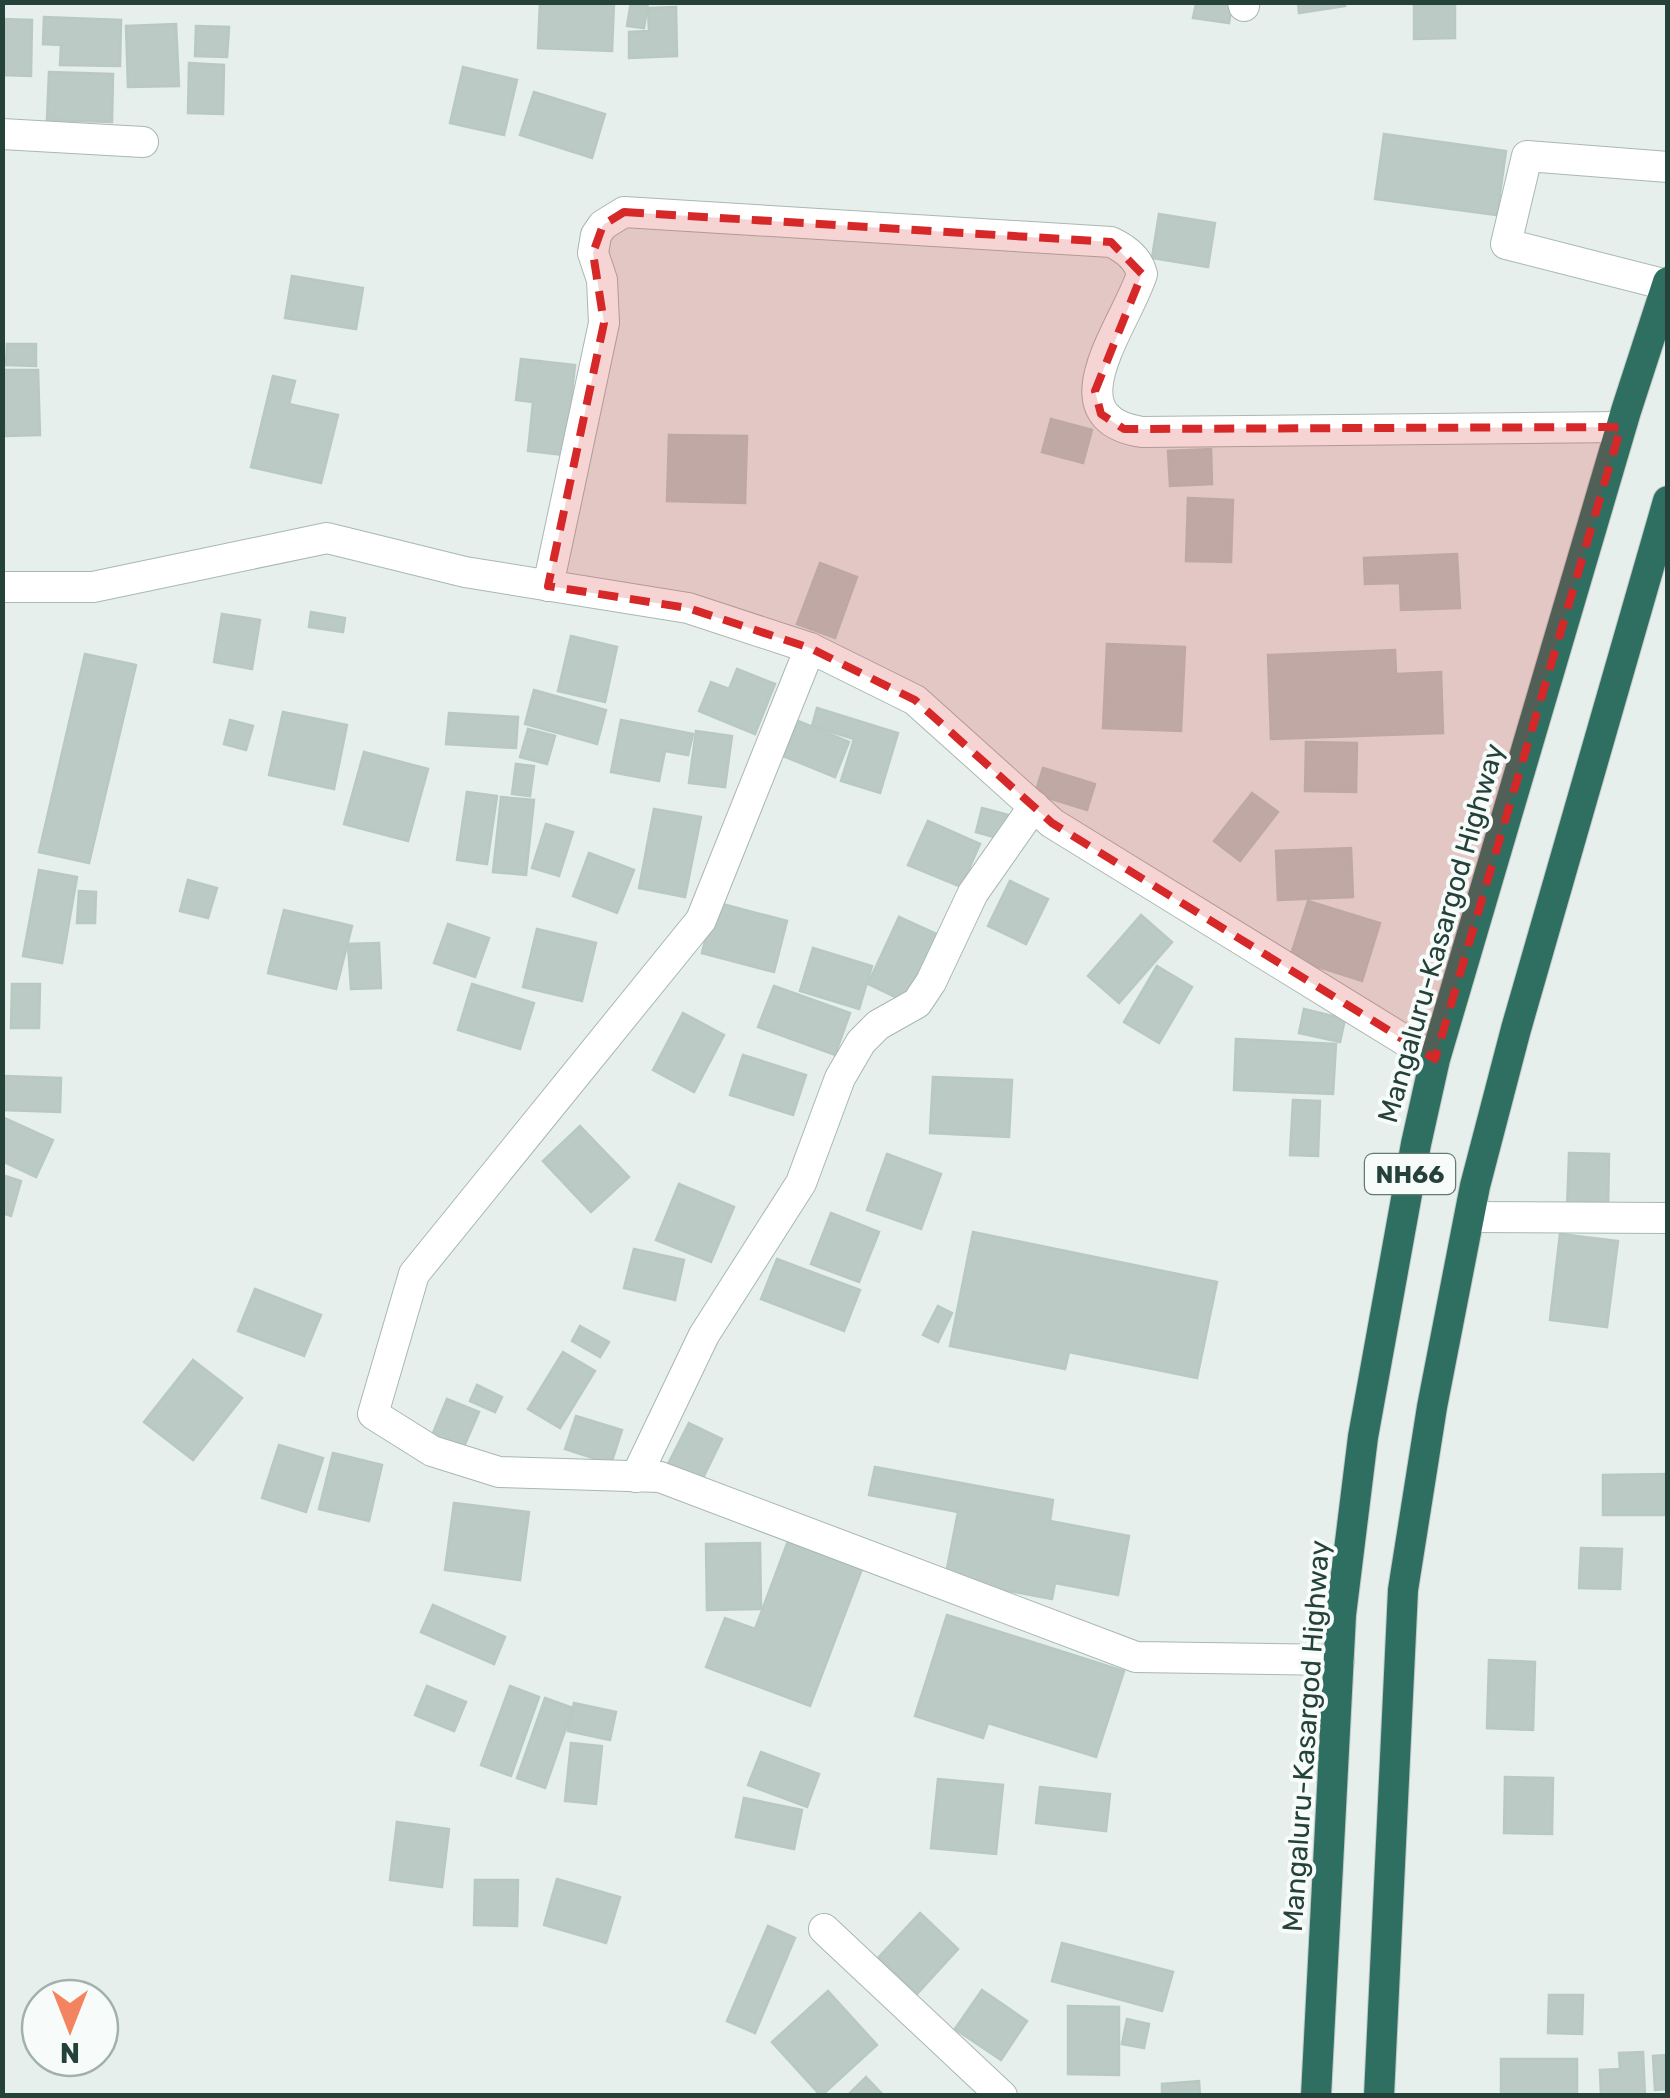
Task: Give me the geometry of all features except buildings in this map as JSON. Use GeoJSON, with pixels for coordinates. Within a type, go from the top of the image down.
{"type":"FeatureCollection","features":[{"type":"Feature","properties":{"kind":"highway","name":"Mangaluru-Kasargod Highway"},"geometry":{"type":"LineString","coordinates":[[1316,2096],[1341,1615],[1363,1437],[1416,1144],[1435,1059],[1667,284]]}},
{"type":"Feature","properties":{"kind":"highway","name":"NH66"},"geometry":{"type":"LineString","coordinates":[[1379,2096],[1402,1590],[1432,1407],[1470,1218],[1516,1029],[1668,501]]}},
{"type":"Feature","properties":{"kind":"street"},"geometry":{"type":"LineString","coordinates":[[2,134],[143,142]]}},
{"type":"Feature","properties":{"kind":"street"},"geometry":{"type":"LineString","coordinates":[[1667,284],[1506,244],[1527,156],[1668,166]]}},
{"type":"Feature","properties":{"kind":"street"},"geometry":{"type":"LineString","coordinates":[[548,586],[604,322],[602,280],[594,253],[596,236],[603,225],[624,212],[1111,242],[1131,254],[1142,274],[1096,391],[1102,414],[1124,429],[1142,432],[1622,427]]}},
{"type":"Feature","properties":{"kind":"street"},"geometry":{"type":"LineString","coordinates":[[2,587],[93,587],[327,538],[465,572],[688,608],[810,648],[915,700],[1052,823],[1435,1059]]}},
{"type":"Feature","properties":{"kind":"street"},"geometry":{"type":"LineString","coordinates":[[810,648],[701,920],[414,1274],[374,1414],[432,1451],[499,1472],[660,1477],[1136,1658],[1339,1660]]}},
{"type":"Feature","properties":{"kind":"street"},"geometry":{"type":"LineString","coordinates":[[636,1476],[704,1335],[801,1182],[840,1078],[861,1042],[878,1025],[917,1003],[973,894],[1034,806]]}},
{"type":"Feature","properties":{"kind":"street"},"geometry":{"type":"LineString","coordinates":[[1470,1218],[1668,1218]]}},
{"type":"Feature","properties":{"kind":"street"},"geometry":{"type":"LineString","coordinates":[[824,1929],[1002,2096]]}},
{"type":"Feature","properties":{"kind":"highlighted area"},"geometry":{"type":"Polygon","coordinates":[[[624,212],[660,212],[1111,242],[1142,274],[1095,391],[1101,414],[1124,429],[1621,427],[1435,1059],[1052,823],[915,700],[810,648],[688,608],[548,586],[604,323],[593,253],[603,225],[624,212]]]}}]}
